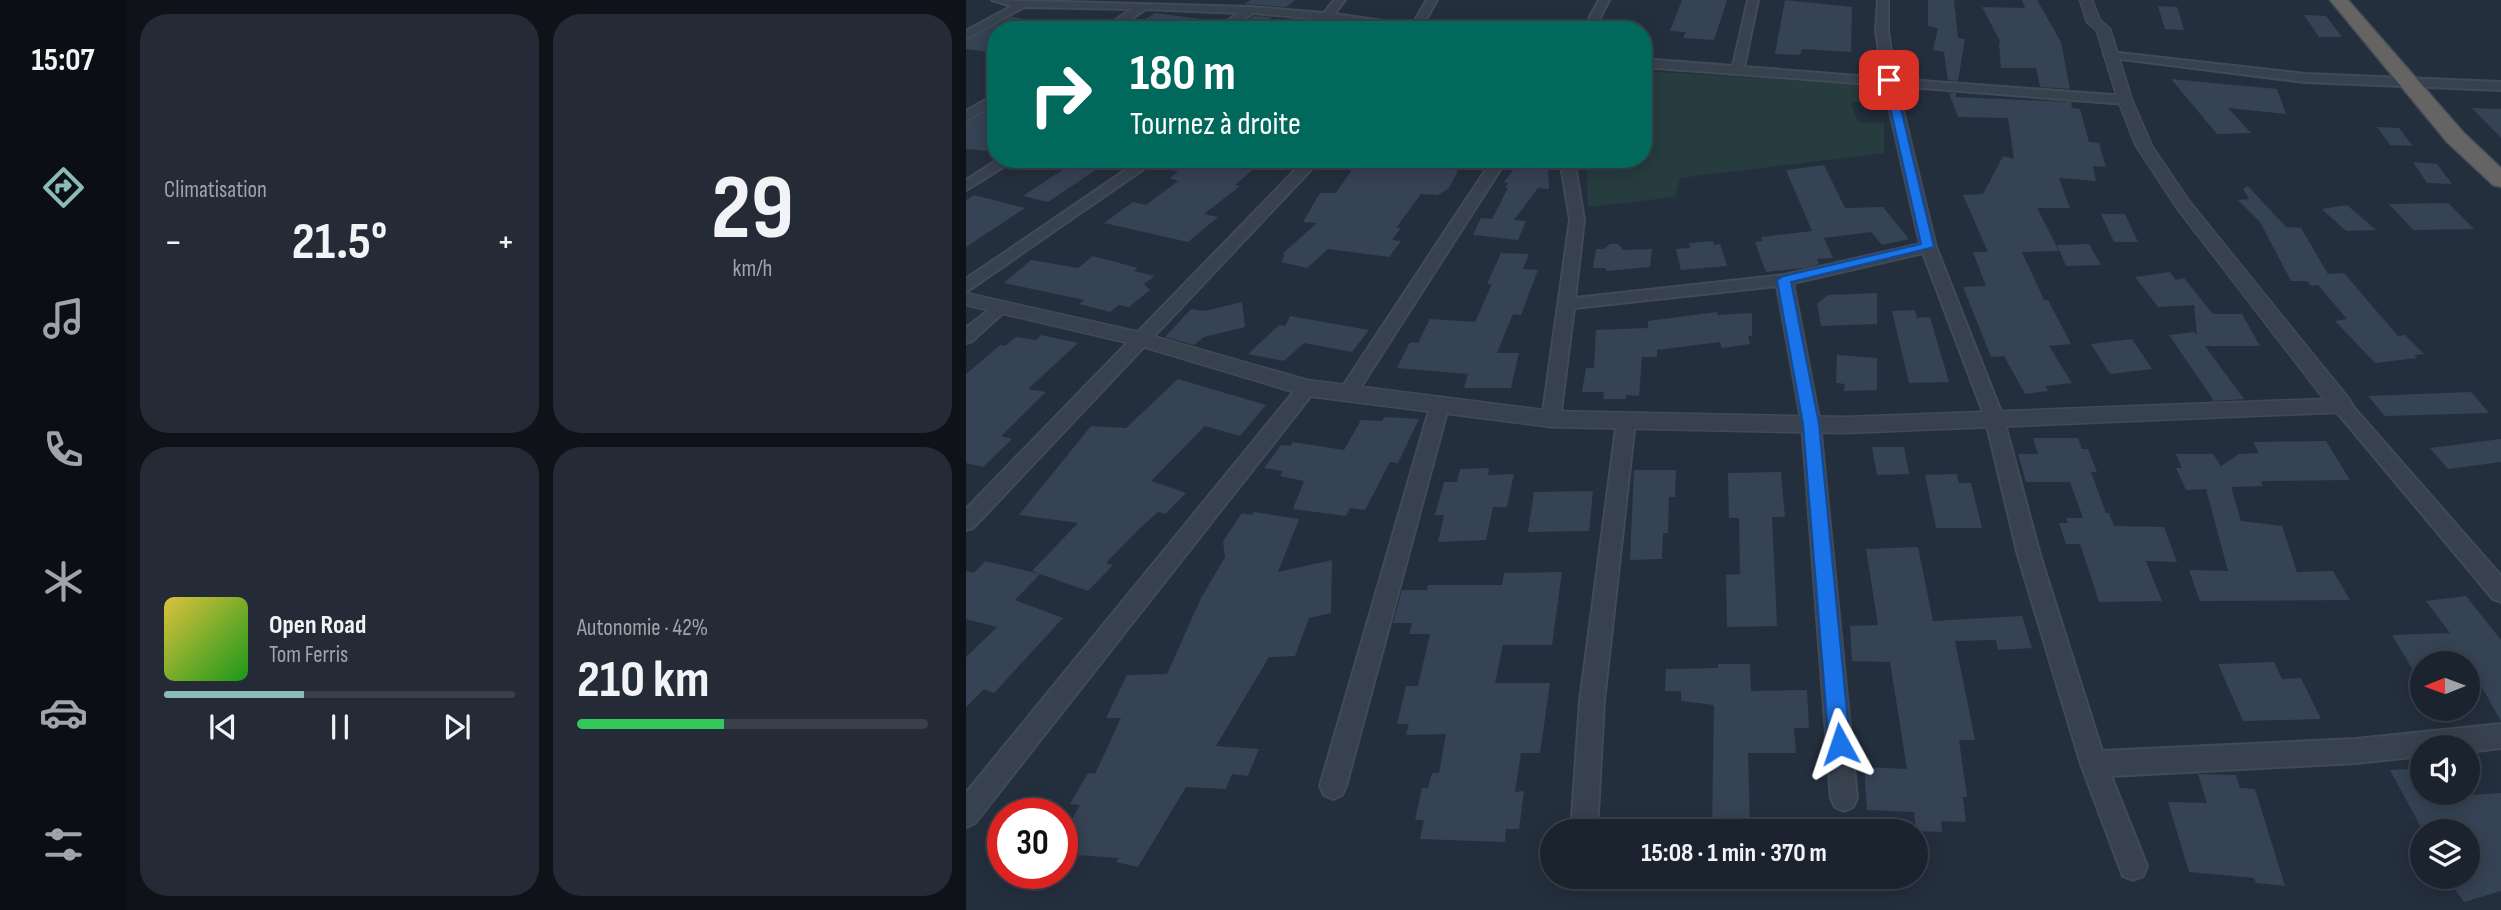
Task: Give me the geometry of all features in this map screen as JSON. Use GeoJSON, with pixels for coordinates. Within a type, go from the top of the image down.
{"type":"FeatureCollection","features":[{"type":"Feature","properties":{"kind":"highway"},"geometry":{"type":"LineString","coordinates":[[2339,0],[2404,80],[2479,162],[2501,180]]}},
{"type":"Feature","properties":{"kind":"street"},"geometry":{"type":"LineString","coordinates":[[997,0],[1022,4],[1064,1],[1251,10],[1358,21]]}},
{"type":"Feature","properties":{"kind":"street"},"geometry":{"type":"LineString","coordinates":[[1196,8],[1210,0]]}},
{"type":"Feature","properties":{"kind":"street"},"geometry":{"type":"LineString","coordinates":[[1322,21],[1340,0]]}},
{"type":"Feature","properties":{"kind":"street"},"geometry":{"type":"LineString","coordinates":[[1420,21],[1432,0]]}},
{"type":"Feature","properties":{"kind":"street"},"geometry":{"type":"LineString","coordinates":[[1593,21],[1604,0]]}},
{"type":"Feature","properties":{"kind":"street"},"geometry":{"type":"LineString","coordinates":[[1738,69],[1753,0]]}},
{"type":"Feature","properties":{"kind":"street"},"geometry":{"type":"LineString","coordinates":[[1883,0],[1882,31],[1889,80],[1928,247],[1994,417],[2029,555],[2094,764],[2133,866]]}},
{"type":"Feature","properties":{"kind":"street"},"geometry":{"type":"LineString","coordinates":[[2086,0],[2094,22],[2103,29],[2124,100],[2144,146],[2182,204],[2343,406],[2501,592]]}},
{"type":"Feature","properties":{"kind":"street"},"geometry":{"type":"LineString","coordinates":[[2098,0],[2108,22],[2103,29]]}},
{"type":"Feature","properties":{"kind":"street"},"geometry":{"type":"LineString","coordinates":[[992,21],[1022,4]]}},
{"type":"Feature","properties":{"kind":"street"},"geometry":{"type":"LineString","coordinates":[[1120,21],[1144,6]]}},
{"type":"Feature","properties":{"kind":"street"},"geometry":{"type":"LineString","coordinates":[[1233,21],[1251,10]]}},
{"type":"Feature","properties":{"kind":"street"},"geometry":{"type":"LineString","coordinates":[[966,36],[987,24]]}},
{"type":"Feature","properties":{"kind":"street"},"geometry":{"type":"LineString","coordinates":[[2110,55],[2305,78],[2501,86]]}},
{"type":"Feature","properties":{"kind":"street"},"geometry":{"type":"LineString","coordinates":[[1652,64],[2124,100]]}},
{"type":"Feature","properties":{"kind":"street"},"geometry":{"type":"LineString","coordinates":[[966,117],[987,104]]}},
{"type":"Feature","properties":{"kind":"street"},"geometry":{"type":"LineString","coordinates":[[966,186],[995,168]]}},
{"type":"Feature","properties":{"kind":"street"},"geometry":{"type":"LineString","coordinates":[[966,287],[1138,168]]}},
{"type":"Feature","properties":{"kind":"street"},"geometry":{"type":"LineString","coordinates":[[966,522],[1305,168]]}},
{"type":"Feature","properties":{"kind":"street"},"geometry":{"type":"LineString","coordinates":[[1347,394],[1494,168]]}},
{"type":"Feature","properties":{"kind":"street"},"geometry":{"type":"LineString","coordinates":[[1551,419],[1577,220],[1568,168]]}},
{"type":"Feature","properties":{"kind":"street"},"geometry":{"type":"LineString","coordinates":[[1566,304],[1784,280],[1928,247]]}},
{"type":"Feature","properties":{"kind":"street"},"geometry":{"type":"LineString","coordinates":[[1784,280],[1811,424],[1844,798]]}},
{"type":"Feature","properties":{"kind":"street"},"geometry":{"type":"LineString","coordinates":[[966,299],[1139,339],[1307,388],[1551,419],[1811,424],[1994,417],[2145,416],[2343,406]]}},
{"type":"Feature","properties":{"kind":"street"},"geometry":{"type":"LineString","coordinates":[[966,337],[999,307]]}},
{"type":"Feature","properties":{"kind":"street"},"geometry":{"type":"LineString","coordinates":[[966,814],[1307,388]]}},
{"type":"Feature","properties":{"kind":"street"},"geometry":{"type":"LineString","coordinates":[[1334,786],[1440,404]]}},
{"type":"Feature","properties":{"kind":"street"},"geometry":{"type":"LineString","coordinates":[[1585,819],[1592,701],[1626,421]]}},
{"type":"Feature","properties":{"kind":"street"},"geometry":{"type":"LineString","coordinates":[[2094,764],[2356,751],[2501,736]]}},
{"type":"Feature","properties":{"kind":"green space"},"geometry":{"type":"Polygon","coordinates":[[[1652,72],[1869,85],[1868,100],[1851,103],[1858,122],[1884,123],[1884,153],[1680,178],[1675,197],[1588,207],[1586,168],[1652,168],[1652,72]]]}},
{"type":"Feature","properties":{"kind":"building"},"geometry":{"type":"Polygon","coordinates":[[[1251,0],[1295,0],[1286,7],[1244,4],[1251,0]]]}},
{"type":"Feature","properties":{"kind":"building"},"geometry":{"type":"Polygon","coordinates":[[[1682,0],[1727,0],[1714,40],[1683,38],[1686,32],[1670,31],[1682,0]]]}},
{"type":"Feature","properties":{"kind":"building"},"geometry":{"type":"Polygon","coordinates":[[[1785,0],[1852,7],[1851,52],[1802,49],[1800,55],[1775,54],[1785,0]]]}},
{"type":"Feature","properties":{"kind":"building"},"geometry":{"type":"Polygon","coordinates":[[[1928,0],[1954,0],[1958,38],[1965,39],[1958,81],[1948,80],[1944,52],[1933,50],[1938,28],[1928,26],[1928,0]]]}},
{"type":"Feature","properties":{"kind":"building"},"geometry":{"type":"Polygon","coordinates":[[[2022,0],[2037,0],[2061,42],[2070,89],[2040,87],[2036,68],[2001,68],[2001,43],[1982,7],[2025,8],[2022,0]]]}},
{"type":"Feature","properties":{"kind":"building"},"geometry":{"type":"Polygon","coordinates":[[[2158,6],[2177,7],[2184,30],[2165,29],[2158,6]]]}},
{"type":"Feature","properties":{"kind":"building"},"geometry":{"type":"Polygon","coordinates":[[[1155,13],[1201,19],[1201,21],[1142,21],[1155,13]]]}},
{"type":"Feature","properties":{"kind":"building"},"geometry":{"type":"Polygon","coordinates":[[[2304,15],[2326,16],[2342,37],[2319,37],[2304,15]]]}},
{"type":"Feature","properties":{"kind":"building"},"geometry":{"type":"Polygon","coordinates":[[[1254,16],[1272,17],[1267,21],[1246,21],[1254,16]]]}},
{"type":"Feature","properties":{"kind":"building"},"geometry":{"type":"Polygon","coordinates":[[[1011,17],[1031,20],[1029,21],[1004,21],[1011,17]]]}},
{"type":"Feature","properties":{"kind":"building"},"geometry":{"type":"Polygon","coordinates":[[[987,30],[987,52],[966,49],[966,41],[987,30]]]}},
{"type":"Feature","properties":{"kind":"building"},"geometry":{"type":"Polygon","coordinates":[[[2171,79],[2277,89],[2286,114],[2228,108],[2251,133],[2217,134],[2171,79]]]}},
{"type":"Feature","properties":{"kind":"building"},"geometry":{"type":"Polygon","coordinates":[[[1949,93],[1956,93],[1956,97],[2071,102],[2072,108],[2080,109],[2089,142],[2099,143],[2106,167],[2093,166],[2096,181],[2059,178],[2070,208],[2037,208],[2059,251],[2022,252],[2044,300],[2048,300],[2071,344],[2049,346],[2072,383],[2046,386],[2048,391],[2025,394],[2004,356],[1991,357],[1963,287],[1986,286],[1973,252],[1988,252],[1963,195],[1983,194],[2003,156],[2014,159],[2008,118],[1958,117],[1949,93]]]}},
{"type":"Feature","properties":{"kind":"building"},"geometry":{"type":"Polygon","coordinates":[[[2472,108],[2501,109],[2501,138],[2472,108]]]}},
{"type":"Feature","properties":{"kind":"building"},"geometry":{"type":"Polygon","coordinates":[[[987,112],[987,151],[966,149],[966,123],[987,112]]]}},
{"type":"Feature","properties":{"kind":"building"},"geometry":{"type":"Polygon","coordinates":[[[2377,127],[2399,128],[2413,146],[2390,145],[2377,127]]]}},
{"type":"Feature","properties":{"kind":"building"},"geometry":{"type":"Polygon","coordinates":[[[2413,162],[2437,164],[2452,184],[2427,183],[2413,162]]]}},
{"type":"Feature","properties":{"kind":"building"},"geometry":{"type":"Polygon","coordinates":[[[1824,165],[1845,208],[1883,207],[1909,239],[1882,245],[1871,232],[1824,238],[1833,258],[1817,259],[1819,264],[1805,268],[1766,272],[1755,242],[1763,241],[1761,237],[1812,231],[1786,170],[1824,165]]]}},
{"type":"Feature","properties":{"kind":"building"},"geometry":{"type":"Polygon","coordinates":[[[1065,168],[1099,168],[1048,202],[1023,196],[1065,168]]]}},
{"type":"Feature","properties":{"kind":"building"},"geometry":{"type":"Polygon","coordinates":[[[1179,168],[1255,168],[1235,185],[1240,186],[1204,214],[1218,217],[1188,242],[1104,223],[1133,202],[1146,205],[1178,181],[1169,178],[1178,172],[1174,171],[1179,168]]]}},
{"type":"Feature","properties":{"kind":"building"},"geometry":{"type":"Polygon","coordinates":[[[1353,168],[1459,168],[1449,188],[1438,195],[1421,194],[1396,228],[1401,228],[1392,240],[1401,241],[1389,257],[1328,249],[1307,268],[1281,262],[1285,254],[1282,254],[1317,223],[1303,222],[1320,193],[1336,193],[1353,168]]]}},
{"type":"Feature","properties":{"kind":"building"},"geometry":{"type":"Polygon","coordinates":[[[1514,168],[1548,170],[1549,189],[1538,188],[1514,220],[1526,221],[1518,240],[1473,235],[1481,218],[1492,219],[1508,188],[1505,188],[1508,183],[1504,182],[1514,168]]]}},
{"type":"Feature","properties":{"kind":"building"},"geometry":{"type":"Polygon","coordinates":[[[2248,186],[2286,227],[2301,228],[2328,274],[2344,273],[2398,336],[2405,335],[2424,354],[2414,355],[2417,358],[2375,363],[2335,321],[2347,319],[2318,285],[2311,286],[2307,281],[2291,281],[2260,222],[2238,200],[2249,199],[2243,189],[2248,186]]]}},
{"type":"Feature","properties":{"kind":"building"},"geometry":{"type":"Polygon","coordinates":[[[974,195],[1025,208],[966,247],[966,200],[974,195]]]}},
{"type":"Feature","properties":{"kind":"building"},"geometry":{"type":"Polygon","coordinates":[[[2448,203],[2474,229],[2413,230],[2389,204],[2448,203]]]}},
{"type":"Feature","properties":{"kind":"building"},"geometry":{"type":"Polygon","coordinates":[[[2347,205],[2376,230],[2346,231],[2322,209],[2347,205]]]}},
{"type":"Feature","properties":{"kind":"building"},"geometry":{"type":"Polygon","coordinates":[[[2101,214],[2125,214],[2138,242],[2114,242],[2101,214]]]}},
{"type":"Feature","properties":{"kind":"building"},"geometry":{"type":"Polygon","coordinates":[[[1713,241],[1714,245],[1720,244],[1727,266],[1681,270],[1676,249],[1690,248],[1689,243],[1713,241]]]}},
{"type":"Feature","properties":{"kind":"building"},"geometry":{"type":"Polygon","coordinates":[[[1610,244],[1618,244],[1623,250],[1652,249],[1650,267],[1606,271],[1606,268],[1593,268],[1596,249],[1604,249],[1610,244]]]}},
{"type":"Feature","properties":{"kind":"building"},"geometry":{"type":"Polygon","coordinates":[[[2089,244],[2101,265],[2066,266],[2057,245],[2089,244]]]}},
{"type":"Feature","properties":{"kind":"building"},"geometry":{"type":"Polygon","coordinates":[[[1501,253],[1529,254],[1523,269],[1538,270],[1521,315],[1513,314],[1497,353],[1519,353],[1511,388],[1464,388],[1468,374],[1397,368],[1410,342],[1418,343],[1430,319],[1475,322],[1492,284],[1487,284],[1501,253]]]}},
{"type":"Feature","properties":{"kind":"building"},"geometry":{"type":"Polygon","coordinates":[[[1093,256],[1138,268],[1134,271],[1155,276],[1144,284],[1150,290],[1129,307],[1119,305],[1110,312],[1079,304],[1084,300],[1004,283],[1031,260],[1078,268],[1093,256]]]}},
{"type":"Feature","properties":{"kind":"building"},"geometry":{"type":"Polygon","coordinates":[[[2170,272],[2176,280],[2184,278],[2213,314],[2242,314],[2260,346],[2205,346],[2244,399],[2214,401],[2169,335],[2194,332],[2197,335],[2194,305],[2158,307],[2135,277],[2170,272]]]}},
{"type":"Feature","properties":{"kind":"building"},"geometry":{"type":"Polygon","coordinates":[[[1877,293],[1877,324],[1821,326],[1817,304],[1828,295],[1877,293]]]}},
{"type":"Feature","properties":{"kind":"building"},"geometry":{"type":"Polygon","coordinates":[[[1242,302],[1245,327],[1204,337],[1194,345],[1165,337],[1191,309],[1205,311],[1242,302]]]}},
{"type":"Feature","properties":{"kind":"building"},"geometry":{"type":"Polygon","coordinates":[[[1915,310],[1917,318],[1930,317],[1949,382],[1909,383],[1892,311],[1915,310]]]}},
{"type":"Feature","properties":{"kind":"building"},"geometry":{"type":"Polygon","coordinates":[[[1717,312],[1718,315],[1752,313],[1752,336],[1748,336],[1750,344],[1722,348],[1720,342],[1657,350],[1657,357],[1642,357],[1639,396],[1603,399],[1604,392],[1582,392],[1586,368],[1594,368],[1596,330],[1648,328],[1648,321],[1717,312]]]}},
{"type":"Feature","properties":{"kind":"building"},"geometry":{"type":"Polygon","coordinates":[[[1290,316],[1369,330],[1352,352],[1304,343],[1284,361],[1248,354],[1279,325],[1285,326],[1290,316]]]}},
{"type":"Feature","properties":{"kind":"building"},"geometry":{"type":"Polygon","coordinates":[[[1041,335],[1078,343],[1028,389],[1046,392],[1001,436],[1012,439],[983,467],[966,463],[966,374],[1000,345],[1005,346],[1016,337],[1036,340],[1041,335]]]}},
{"type":"Feature","properties":{"kind":"building"},"geometry":{"type":"Polygon","coordinates":[[[2132,339],[2152,369],[2110,374],[2091,344],[2132,339]]]}},
{"type":"Feature","properties":{"kind":"building"},"geometry":{"type":"Polygon","coordinates":[[[1837,355],[1877,358],[1877,390],[1844,391],[1845,384],[1836,383],[1837,355]]]}},
{"type":"Feature","properties":{"kind":"building"},"geometry":{"type":"Polygon","coordinates":[[[1178,379],[1266,405],[1240,436],[1205,426],[1151,481],[1186,493],[1165,514],[1158,512],[1139,529],[1106,563],[1113,565],[1088,591],[1032,571],[1078,523],[1019,515],[1091,426],[1126,428],[1178,379]]]}},
{"type":"Feature","properties":{"kind":"building"},"geometry":{"type":"Polygon","coordinates":[[[2471,392],[2489,413],[2385,416],[2368,396],[2471,392]]]}},
{"type":"Feature","properties":{"kind":"building"},"geometry":{"type":"Polygon","coordinates":[[[1384,417],[1419,419],[1398,463],[1390,462],[1365,510],[1350,508],[1346,516],[1293,509],[1304,481],[1280,476],[1283,471],[1264,468],[1281,445],[1290,446],[1293,442],[1344,450],[1361,420],[1382,421],[1384,417]]]}},
{"type":"Feature","properties":{"kind":"building"},"geometry":{"type":"Polygon","coordinates":[[[2033,438],[2078,438],[2082,449],[2088,449],[2097,472],[2091,472],[2106,513],[2109,513],[2114,526],[2164,527],[2177,562],[2146,561],[2162,601],[2099,602],[2080,544],[2066,544],[2059,523],[2068,523],[2066,518],[2083,518],[2070,482],[2026,482],[2018,454],[2038,454],[2033,438]]]}},
{"type":"Feature","properties":{"kind":"building"},"geometry":{"type":"Polygon","coordinates":[[[2501,439],[2501,462],[2448,469],[2430,448],[2501,439]]]}},
{"type":"Feature","properties":{"kind":"building"},"geometry":{"type":"Polygon","coordinates":[[[2326,441],[2350,480],[2261,481],[2263,486],[2231,487],[2241,521],[2282,526],[2297,572],[2333,571],[2350,600],[2200,601],[2189,570],[2228,571],[2206,489],[2186,490],[2176,468],[2182,468],[2176,454],[2213,454],[2221,466],[2239,454],[2259,453],[2253,442],[2326,441]]]}},
{"type":"Feature","properties":{"kind":"building"},"geometry":{"type":"Polygon","coordinates":[[[1872,447],[1904,447],[1909,474],[1877,475],[1872,447]]]}},
{"type":"Feature","properties":{"kind":"building"},"geometry":{"type":"Polygon","coordinates":[[[1489,468],[1488,475],[1514,474],[1507,507],[1493,507],[1486,540],[1438,542],[1444,515],[1435,515],[1444,482],[1457,482],[1460,469],[1489,468]]]}},
{"type":"Feature","properties":{"kind":"building"},"geometry":{"type":"Polygon","coordinates":[[[1634,470],[1676,470],[1675,497],[1669,497],[1668,533],[1663,533],[1662,559],[1630,560],[1634,470]]]}},
{"type":"Feature","properties":{"kind":"building"},"geometry":{"type":"Polygon","coordinates":[[[1781,472],[1785,517],[1772,517],[1777,626],[1727,627],[1726,575],[1740,574],[1739,518],[1729,518],[1728,473],[1781,472]]]}},
{"type":"Feature","properties":{"kind":"building"},"geometry":{"type":"Polygon","coordinates":[[[1957,474],[1959,483],[1971,483],[1982,528],[1936,528],[1925,475],[1957,474]]]}},
{"type":"Feature","properties":{"kind":"building"},"geometry":{"type":"Polygon","coordinates":[[[1593,491],[1589,531],[1528,532],[1534,492],[1593,491]]]}},
{"type":"Feature","properties":{"kind":"building"},"geometry":{"type":"Polygon","coordinates":[[[1254,512],[1299,519],[1278,572],[1332,560],[1331,613],[1309,618],[1295,656],[1269,657],[1216,746],[1259,749],[1248,776],[1232,774],[1226,789],[1186,787],[1138,867],[1116,862],[1119,858],[1078,855],[1080,805],[1078,798],[1073,798],[1088,773],[1095,774],[1121,718],[1106,718],[1127,675],[1167,674],[1201,598],[1225,557],[1223,541],[1242,513],[1252,515],[1254,512]]]}},
{"type":"Feature","properties":{"kind":"building"},"geometry":{"type":"Polygon","coordinates":[[[1918,547],[1933,621],[2022,616],[2032,648],[1998,650],[1996,640],[1955,641],[1975,740],[1959,740],[1967,797],[1963,797],[1966,822],[1941,821],[1942,832],[1928,831],[1928,819],[1915,819],[1914,812],[1867,810],[1864,767],[1907,769],[1890,662],[1852,661],[1850,626],[1878,625],[1866,549],[1918,547]]]}},
{"type":"Feature","properties":{"kind":"building"},"geometry":{"type":"Polygon","coordinates":[[[985,561],[1040,574],[1015,600],[1063,618],[994,693],[984,689],[966,707],[966,657],[997,627],[966,619],[966,571],[974,573],[985,561]]]}},
{"type":"Feature","properties":{"kind":"building"},"geometry":{"type":"Polygon","coordinates":[[[1562,572],[1552,645],[1503,645],[1495,683],[1550,683],[1540,753],[1521,753],[1515,792],[1524,791],[1519,829],[1506,829],[1505,842],[1420,839],[1424,820],[1415,820],[1422,788],[1428,788],[1432,773],[1439,773],[1446,734],[1406,735],[1409,724],[1397,724],[1406,686],[1418,686],[1430,634],[1409,634],[1412,623],[1393,623],[1402,590],[1427,590],[1428,585],[1502,585],[1504,573],[1562,572]]]}},
{"type":"Feature","properties":{"kind":"building"},"geometry":{"type":"Polygon","coordinates":[[[2466,596],[2501,640],[2501,721],[2480,684],[2480,651],[2410,651],[2410,665],[2392,635],[2450,633],[2426,601],[2466,596]]]}},
{"type":"Feature","properties":{"kind":"building"},"geometry":{"type":"Polygon","coordinates":[[[2274,662],[2282,679],[2301,678],[2321,719],[2243,721],[2218,664],[2274,662]]]}},
{"type":"Feature","properties":{"kind":"building"},"geometry":{"type":"Polygon","coordinates":[[[1718,664],[1750,664],[1751,691],[1807,690],[1809,728],[1794,728],[1796,753],[1748,753],[1750,819],[1712,819],[1714,705],[1681,701],[1681,691],[1665,691],[1666,669],[1718,668],[1718,664]]]}},
{"type":"Feature","properties":{"kind":"building"},"geometry":{"type":"Polygon","coordinates":[[[2410,769],[2410,805],[2480,805],[2480,794],[2501,793],[2501,891],[2464,902],[2455,889],[2480,889],[2480,819],[2417,819],[2390,770],[2410,769]]]}},
{"type":"Feature","properties":{"kind":"building"},"geometry":{"type":"Polygon","coordinates":[[[2198,774],[2236,775],[2240,788],[2255,789],[2285,886],[2256,883],[2254,878],[2189,872],[2168,802],[2207,803],[2198,774]]]}},
{"type":"Feature","properties":{"kind":"route"},"geometry":{"type":"LineString","coordinates":[[1840,744],[1811,424],[1784,280],[1928,247],[1889,80]]}}]}
